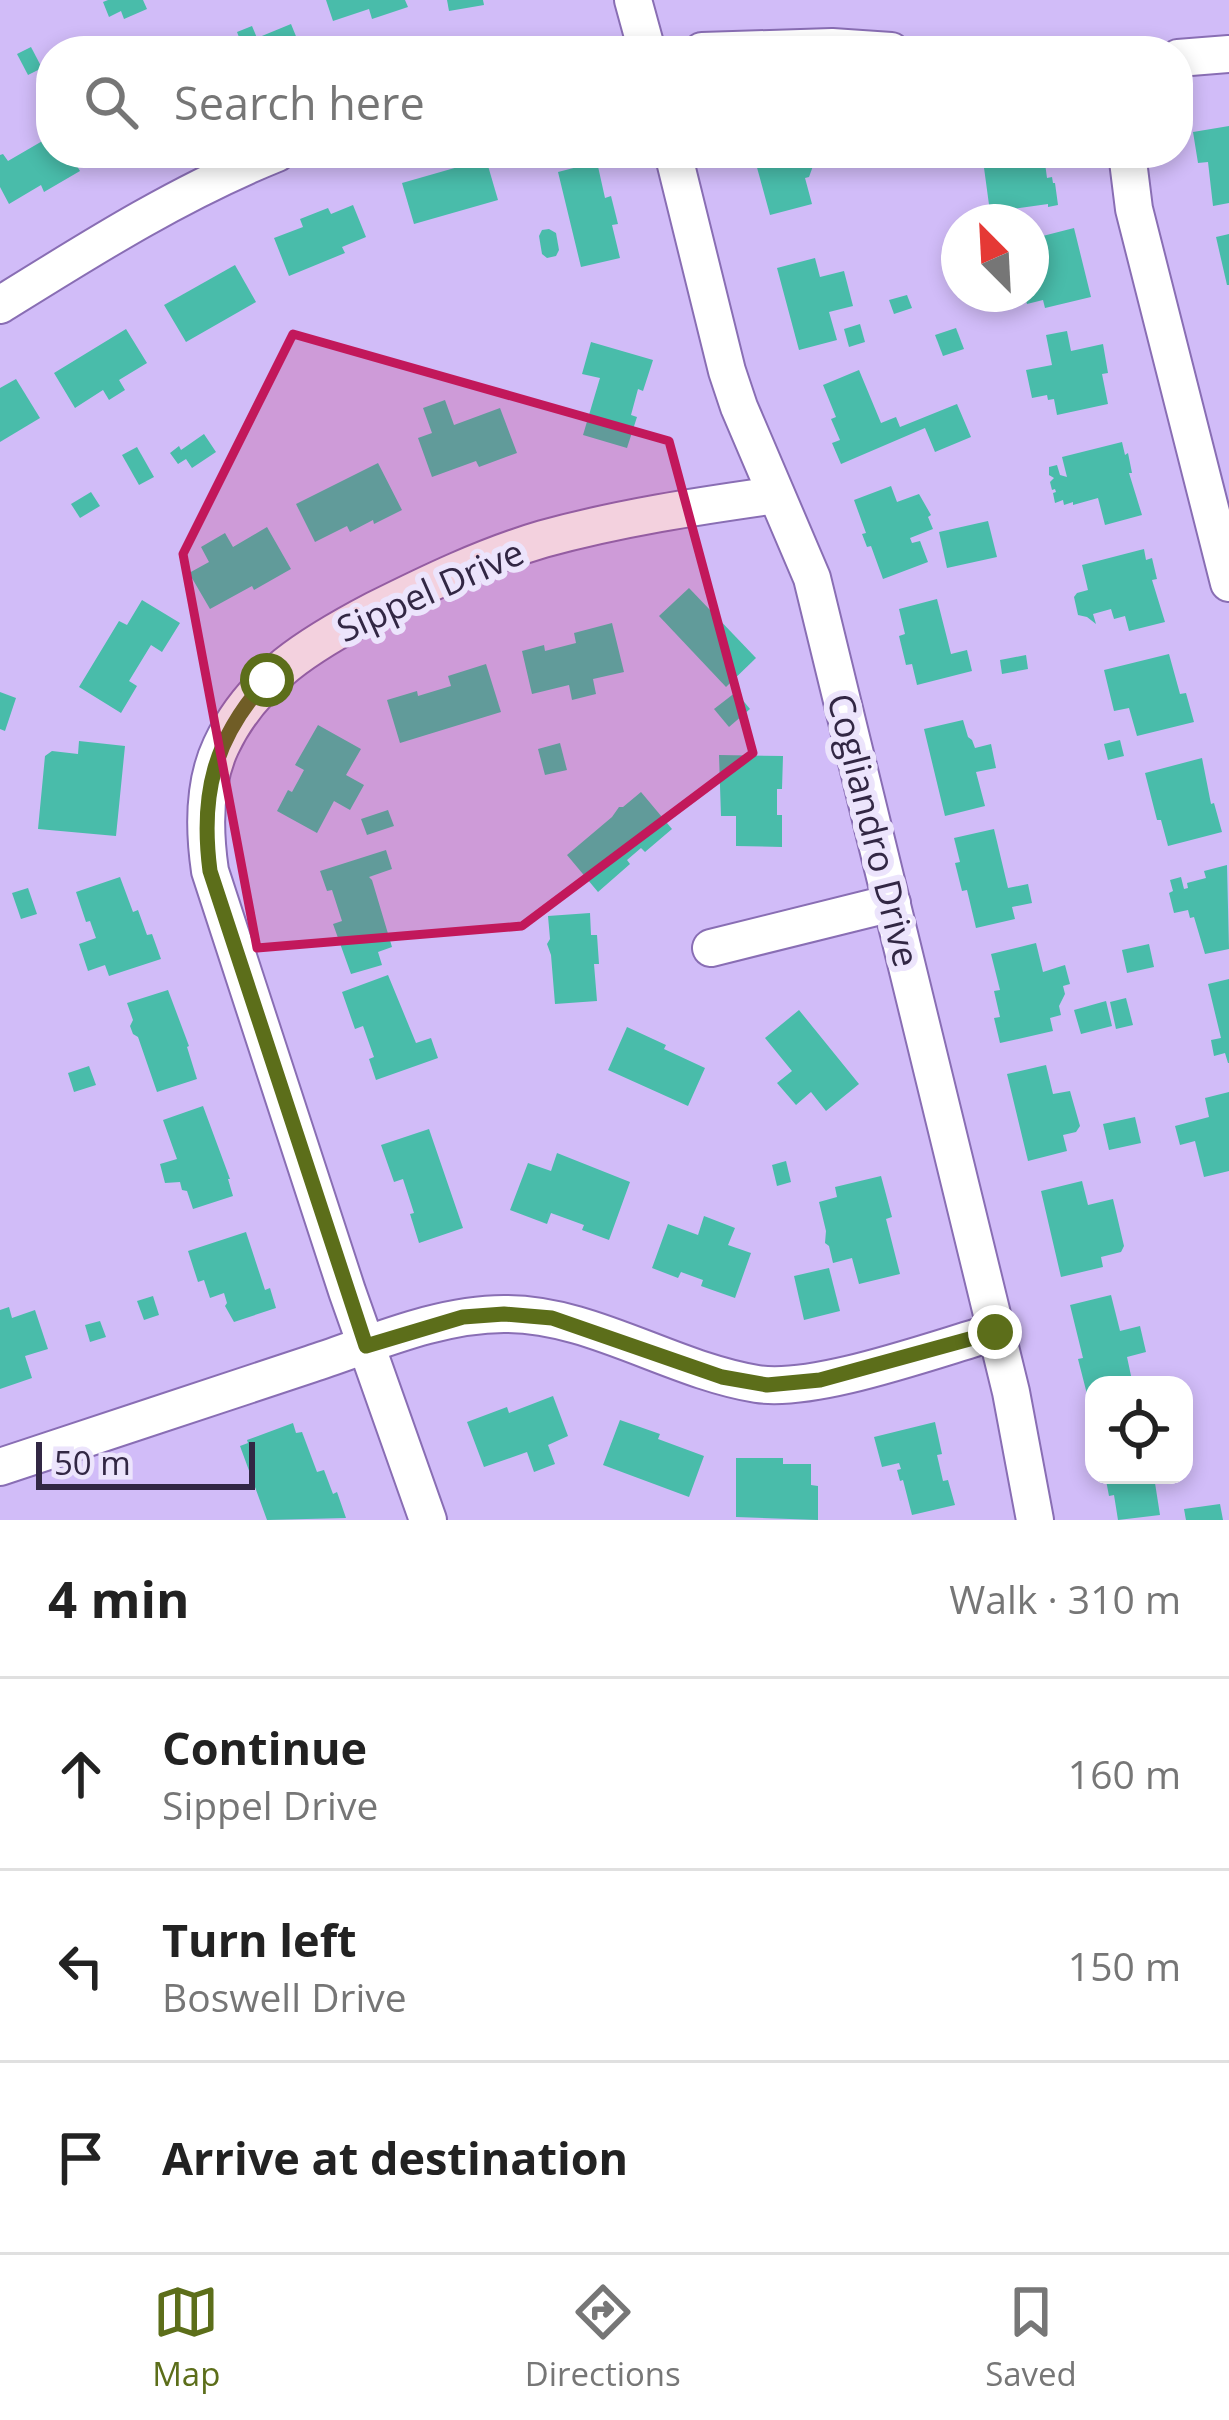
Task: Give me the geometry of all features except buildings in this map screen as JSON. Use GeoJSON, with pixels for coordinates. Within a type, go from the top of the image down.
{"type":"FeatureCollection","features":[{"type":"Feature","properties":{"kind":"street"},"geometry":{"type":"LineString","coordinates":[[633,0],[643,36]]}},
{"type":"Feature","properties":{"kind":"street"},"geometry":{"type":"LineString","coordinates":[[1193,57],[1229,54]]}},
{"type":"Feature","properties":{"kind":"street"},"geometry":{"type":"LineString","coordinates":[[0,305],[146,214],[240,168]]}},
{"type":"Feature","properties":{"kind":"street","name":"Cogliandro Drive"},"geometry":{"type":"LineString","coordinates":[[678,168],[727,371],[812,578],[1011,1392],[1035,1520]]}},
{"type":"Feature","properties":{"kind":"street"},"geometry":{"type":"LineString","coordinates":[[1129,168],[1134,208],[1229,583]]}},
{"type":"Feature","properties":{"kind":"street","name":"Sippel Drive"},"geometry":{"type":"LineString","coordinates":[[428,1520],[210,871],[205,827],[219,750],[254,694],[299,653],[424,585],[541,540],[638,517],[776,495]]}},
{"type":"Feature","properties":{"kind":"street"},"geometry":{"type":"LineString","coordinates":[[711,948],[892,903]]}},
{"type":"Feature","properties":{"kind":"street"},"geometry":{"type":"LineString","coordinates":[[0,1467],[463,1317],[552,1318],[722,1377],[767,1385],[820,1380],[995,1332]]}},
{"type":"Feature","properties":{"kind":"highlighted area"},"geometry":{"type":"Polygon","coordinates":[[[293,334],[669,441],[753,753],[522,926],[257,948],[183,554],[293,334]]]}},
{"type":"Feature","properties":{"kind":"route"},"geometry":{"type":"LineString","coordinates":[[267,680],[236,718],[219,750],[205,827],[210,871],[366,1346],[463,1317],[552,1318],[722,1377],[767,1385],[820,1380],[995,1332]]}}]}
